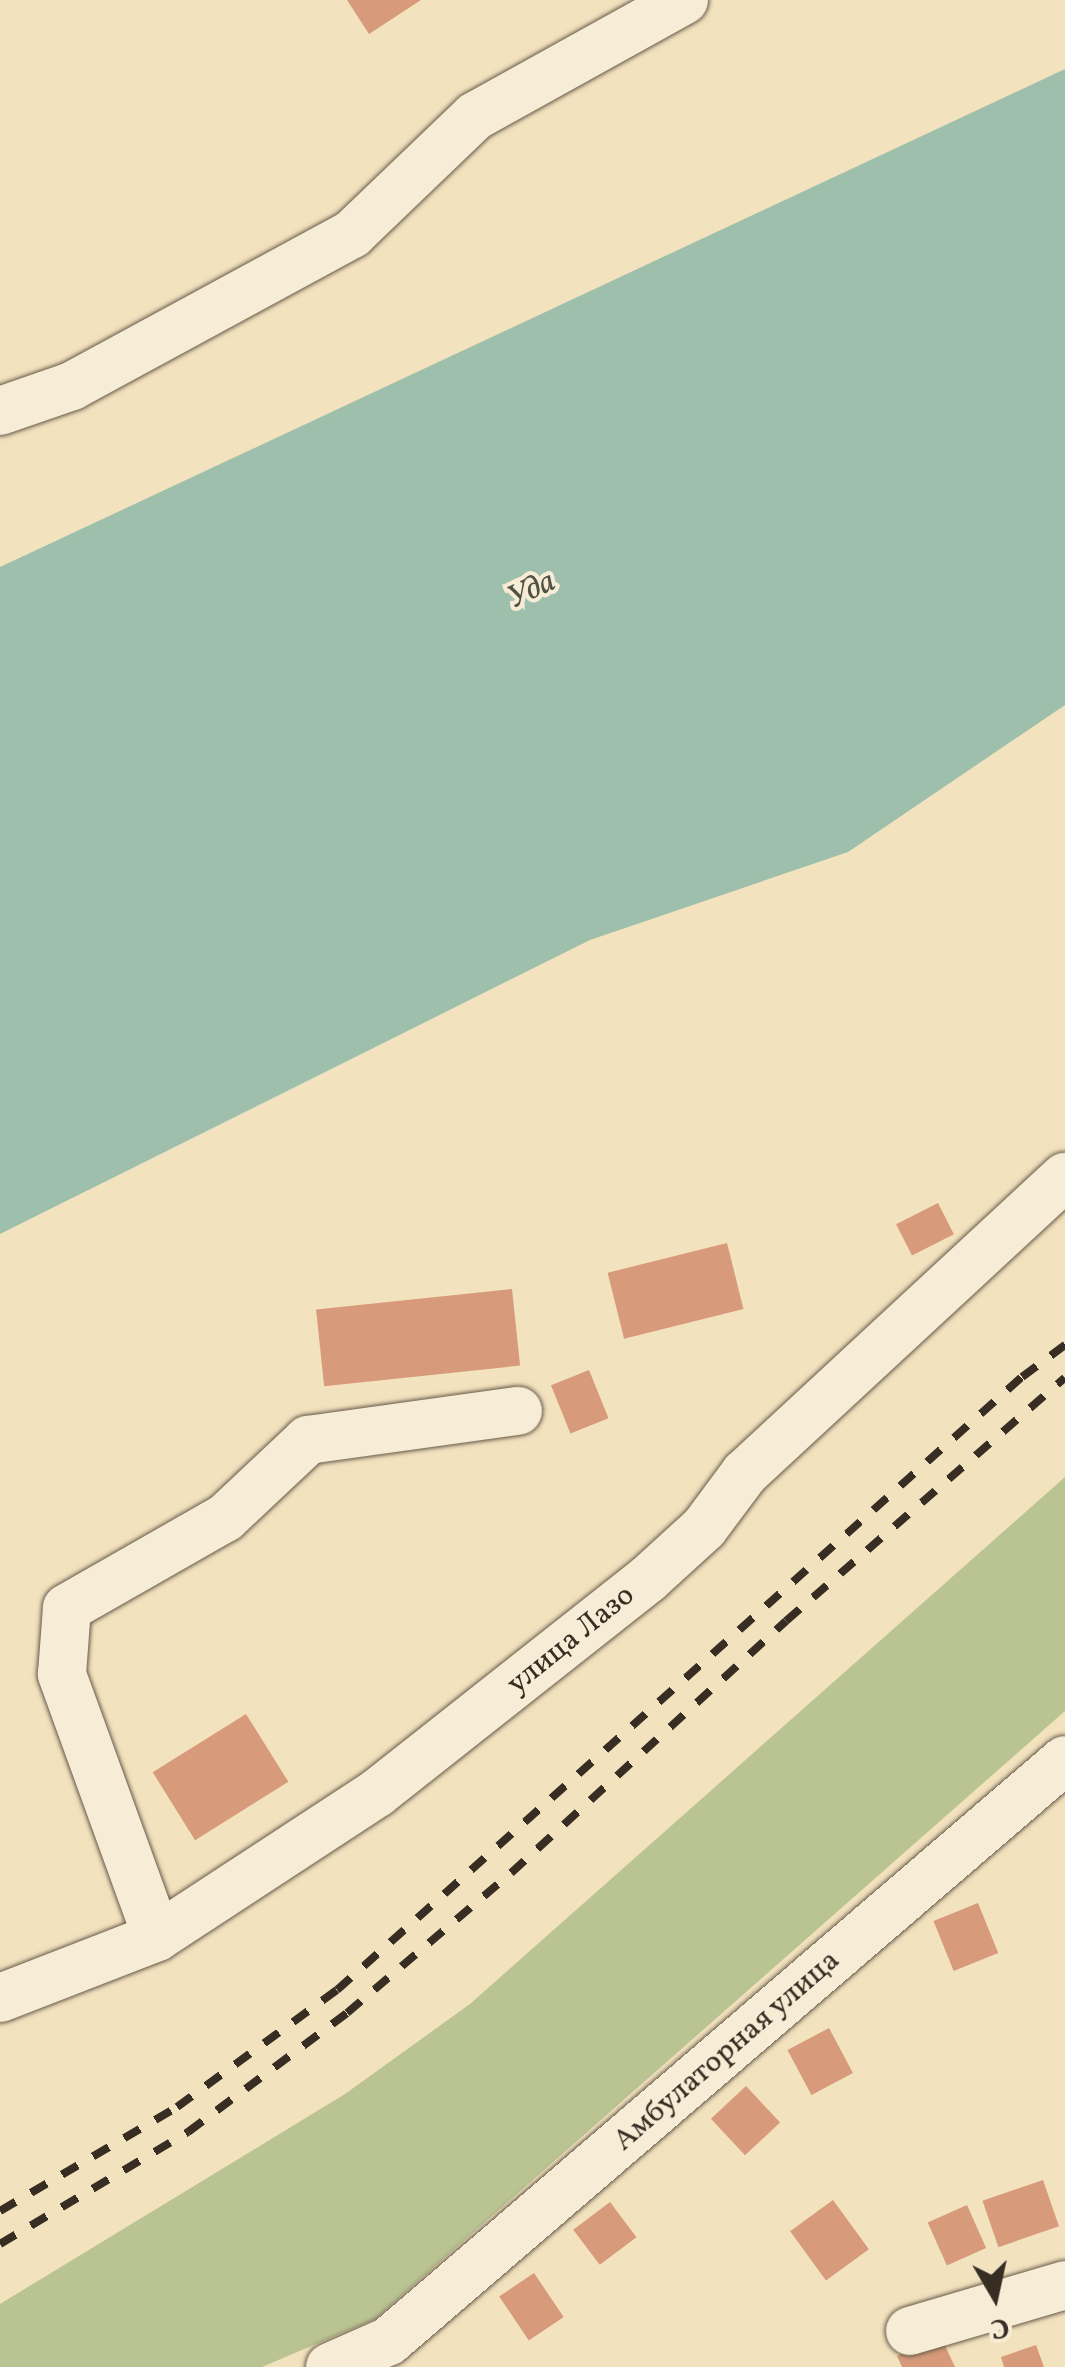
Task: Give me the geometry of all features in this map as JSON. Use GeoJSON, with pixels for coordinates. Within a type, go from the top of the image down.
{"type":"FeatureCollection","features":[{"type":"Feature","properties":{"kind":"street"},"geometry":{"type":"LineString","coordinates":[[0,412],[72,386],[352,234],[475,116],[684,0]]}},
{"type":"Feature","properties":{"kind":"street","name":"улица Лазо"},"geometry":{"type":"LineString","coordinates":[[0,1998],[157,1937],[377,1792],[648,1578],[704,1528],[745,1473],[1065,1177]]}},
{"type":"Feature","properties":{"kind":"street"},"geometry":{"type":"LineString","coordinates":[[157,1937],[62,1674],[68,1608],[225,1518],[308,1440],[518,1410]]}},
{"type":"Feature","properties":{"kind":"street","name":"Амбулаторная улица"},"geometry":{"type":"LineString","coordinates":[[330,2367],[397,2354],[1065,1760]]}},
{"type":"Feature","properties":{"kind":"street"},"geometry":{"type":"LineString","coordinates":[[910,2331],[1065,2285]]}},
{"type":"Feature","properties":{"kind":"shaded area"},"geometry":{"type":"Polygon","coordinates":[[[1065,1477],[1065,1711],[375,2319],[262,2367],[0,2367],[0,2304],[345,2094],[470,2004],[1065,1477]]]}},
{"type":"Feature","properties":{"kind":"water","name":"Уда"},"geometry":{"type":"Polygon","coordinates":[[[1065,69],[1065,705],[848,852],[590,940],[0,1234],[0,567],[1065,69]]]}},
{"type":"Feature","properties":{"kind":"building"},"geometry":{"type":"Polygon","coordinates":[[[347,0],[421,0],[369,34],[347,0]]]}},
{"type":"Feature","properties":{"kind":"building"},"geometry":{"type":"Polygon","coordinates":[[[938,1203],[954,1234],[912,1256],[896,1224],[938,1203]]]}},
{"type":"Feature","properties":{"kind":"building"},"geometry":{"type":"Polygon","coordinates":[[[727,1243],[743,1309],[624,1339],[608,1273],[727,1243]]]}},
{"type":"Feature","properties":{"kind":"building"},"geometry":{"type":"Polygon","coordinates":[[[512,1289],[520,1366],[324,1386],[316,1310],[512,1289]]]}},
{"type":"Feature","properties":{"kind":"building"},"geometry":{"type":"Polygon","coordinates":[[[589,1370],[608,1418],[570,1434],[551,1385],[589,1370]]]}},
{"type":"Feature","properties":{"kind":"building"},"geometry":{"type":"Polygon","coordinates":[[[246,1714],[288,1782],[195,1840],[153,1772],[246,1714]]]}},
{"type":"Feature","properties":{"kind":"building"},"geometry":{"type":"Polygon","coordinates":[[[978,1903],[998,1953],[954,1971],[933,1921],[978,1903]]]}},
{"type":"Feature","properties":{"kind":"building"},"geometry":{"type":"Polygon","coordinates":[[[829,2028],[853,2073],[811,2095],[788,2050],[829,2028]]]}},
{"type":"Feature","properties":{"kind":"building"},"geometry":{"type":"Polygon","coordinates":[[[746,2086],[780,2123],[745,2155],[711,2119],[746,2086]]]}},
{"type":"Feature","properties":{"kind":"building"},"geometry":{"type":"Polygon","coordinates":[[[1043,2180],[1059,2226],[998,2247],[982,2201],[1043,2180]]]}},
{"type":"Feature","properties":{"kind":"building"},"geometry":{"type":"Polygon","coordinates":[[[833,2200],[869,2249],[826,2281],[790,2231],[833,2200]]]}},
{"type":"Feature","properties":{"kind":"building"},"geometry":{"type":"Polygon","coordinates":[[[610,2202],[636,2237],[600,2265],[573,2230],[610,2202]]]}},
{"type":"Feature","properties":{"kind":"building"},"geometry":{"type":"Polygon","coordinates":[[[967,2205],[986,2248],[947,2265],[928,2222],[967,2205]]]}},
{"type":"Feature","properties":{"kind":"building"},"geometry":{"type":"Polygon","coordinates":[[[534,2273],[564,2317],[529,2340],[499,2296],[534,2273]]]}},
{"type":"Feature","properties":{"kind":"building"},"geometry":{"type":"Polygon","coordinates":[[[940,2335],[955,2367],[902,2367],[897,2356],[940,2335]]]}},
{"type":"Feature","properties":{"kind":"building"},"geometry":{"type":"Polygon","coordinates":[[[1036,2345],[1044,2367],[1004,2367],[1001,2357],[1036,2345]]]}},
{"type":"Feature","properties":{"kind":"railway"},"geometry":{"type":"LineString","coordinates":[[0,2211],[177,2107],[337,1990],[1022,1377],[1065,1345]]}},
{"type":"Feature","properties":{"kind":"railway"},"geometry":{"type":"LineString","coordinates":[[0,2244],[188,2132],[347,2013],[511,1873],[786,1621],[1065,1378]]}}]}
